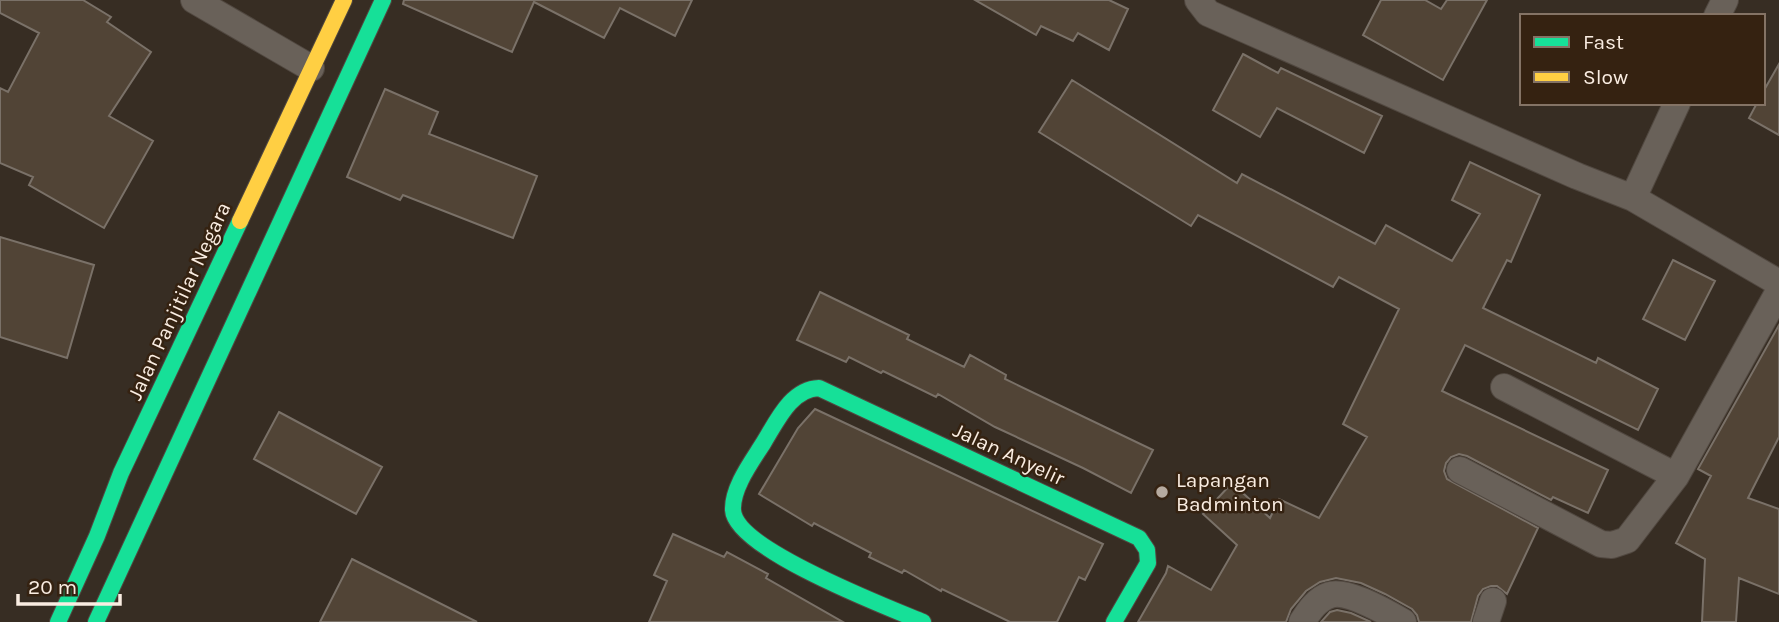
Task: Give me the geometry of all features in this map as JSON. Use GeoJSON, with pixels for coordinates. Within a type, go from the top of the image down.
{"type":"FeatureCollection","features":[{"type":"Feature","properties":{"kind":"main road","name":"Jalan Panjitilar Negara"},"geometry":{"type":"LineString","coordinates":[[58,622],[97,536],[121,473],[222,302],[311,68],[344,0]]}},
{"type":"Feature","properties":{"kind":"main road"},"geometry":{"type":"LineString","coordinates":[[96,622],[222,302],[383,0]]}},
{"type":"Feature","properties":{"kind":"main road","name":"Jalan Anyelir"},"geometry":{"type":"LineString","coordinates":[[923,622],[830,583],[751,539],[738,526],[733,508],[745,475],[771,430],[800,392],[809,387],[819,388],[1139,538],[1147,550],[1148,563],[1114,622]]}},
{"type":"Feature","properties":{"kind":"street"},"geometry":{"type":"LineString","coordinates":[[194,0],[311,68]]}},
{"type":"Feature","properties":{"kind":"street"},"geometry":{"type":"LineString","coordinates":[[1203,6],[1577,176],[1633,198],[1779,284]]}},
{"type":"Feature","properties":{"kind":"street"},"geometry":{"type":"LineString","coordinates":[[1633,198],[1676,105]]}},
{"type":"Feature","properties":{"kind":"street"},"geometry":{"type":"LineString","coordinates":[[1460,470],[1601,544],[1612,545],[1628,540],[1676,475],[1779,290]]}},
{"type":"Feature","properties":{"kind":"street"},"geometry":{"type":"LineString","coordinates":[[1504,387],[1676,475]]}},
{"type":"Feature","properties":{"kind":"street"},"geometry":{"type":"LineString","coordinates":[[1302,622],[1321,600],[1333,594],[1351,596],[1403,622]]}},
{"type":"Feature","properties":{"kind":"building"},"geometry":{"type":"Polygon","coordinates":[[[0,0],[83,0],[111,17],[107,22],[151,52],[109,116],[153,141],[104,228],[29,185],[33,177],[0,163],[0,88],[8,92],[39,33],[0,13],[0,0]]]}},
{"type":"Feature","properties":{"kind":"building"},"geometry":{"type":"Polygon","coordinates":[[[404,0],[692,0],[675,36],[620,8],[604,38],[534,2],[512,52],[403,4],[404,0]]]}},
{"type":"Feature","properties":{"kind":"building"},"geometry":{"type":"Polygon","coordinates":[[[975,0],[1109,0],[1128,9],[1109,50],[1078,33],[1073,41],[1041,26],[1036,35],[975,0]]]}},
{"type":"Feature","properties":{"kind":"building"},"geometry":{"type":"Polygon","coordinates":[[[1381,0],[1425,0],[1441,9],[1447,0],[1487,0],[1443,80],[1363,35],[1381,0]]]}},
{"type":"Feature","properties":{"kind":"building"},"geometry":{"type":"Polygon","coordinates":[[[1243,54],[1278,73],[1281,68],[1382,116],[1364,153],[1277,108],[1260,137],[1213,110],[1243,54]]]}},
{"type":"Feature","properties":{"kind":"building"},"geometry":{"type":"Polygon","coordinates":[[[1779,64],[1779,135],[1749,118],[1756,105],[1765,105],[1765,88],[1779,64]]]}},
{"type":"Feature","properties":{"kind":"building"},"geometry":{"type":"Polygon","coordinates":[[[1072,80],[1237,183],[1242,174],[1375,244],[1386,225],[1452,261],[1480,214],[1452,200],[1470,162],[1540,195],[1511,262],[1507,260],[1483,308],[1596,363],[1598,358],[1658,389],[1638,430],[1465,345],[1442,391],[1608,470],[1588,513],[1553,497],[1551,500],[1459,454],[1446,463],[1444,471],[1447,479],[1538,528],[1507,594],[1497,586],[1483,589],[1478,596],[1471,622],[1419,622],[1412,609],[1385,594],[1361,583],[1336,578],[1320,582],[1306,591],[1291,609],[1286,622],[1138,622],[1168,566],[1211,590],[1237,545],[1203,514],[1232,483],[1270,518],[1279,499],[1319,518],[1367,437],[1343,424],[1399,309],[1339,277],[1333,287],[1198,215],[1191,226],[1039,132],[1072,80]]]}},
{"type":"Feature","properties":{"kind":"building"},"geometry":{"type":"Polygon","coordinates":[[[385,89],[438,112],[429,134],[537,176],[513,238],[403,195],[400,200],[347,177],[385,89]]]}},
{"type":"Feature","properties":{"kind":"building"},"geometry":{"type":"Polygon","coordinates":[[[0,237],[94,265],[67,358],[0,337],[0,237]]]}},
{"type":"Feature","properties":{"kind":"building"},"geometry":{"type":"Polygon","coordinates":[[[1673,260],[1715,281],[1685,340],[1643,319],[1673,260]]]}},
{"type":"Feature","properties":{"kind":"building"},"geometry":{"type":"Polygon","coordinates":[[[820,292],[909,335],[907,339],[964,367],[970,355],[1006,375],[1005,379],[1153,450],[1131,493],[995,427],[938,394],[936,397],[849,357],[846,362],[797,340],[820,292]]]}},
{"type":"Feature","properties":{"kind":"building"},"geometry":{"type":"Polygon","coordinates":[[[1779,325],[1779,437],[1748,498],[1779,509],[1779,594],[1739,578],[1736,622],[1702,622],[1705,559],[1676,543],[1711,476],[1698,469],[1779,325]]]}},
{"type":"Feature","properties":{"kind":"building"},"geometry":{"type":"Polygon","coordinates":[[[815,409],[1103,544],[1085,580],[1079,577],[1057,622],[1010,622],[942,589],[941,591],[904,570],[902,573],[869,557],[871,553],[814,523],[812,526],[759,494],[798,428],[815,409]]]}},
{"type":"Feature","properties":{"kind":"building"},"geometry":{"type":"Polygon","coordinates":[[[279,412],[382,467],[356,514],[254,459],[279,412]]]}},
{"type":"Feature","properties":{"kind":"building"},"geometry":{"type":"Polygon","coordinates":[[[673,534],[724,557],[727,552],[768,574],[766,578],[843,622],[649,622],[667,581],[654,575],[673,534]]]}},
{"type":"Feature","properties":{"kind":"building"},"geometry":{"type":"Polygon","coordinates":[[[352,559],[477,622],[320,622],[352,559]]]}},
{"type":"Feature","properties":{"kind":"building"},"geometry":{"type":"Polygon","coordinates":[[[1337,610],[1371,622],[1321,622],[1330,612],[1337,610]]]}},
{"type":"Feature","properties":{"kind":"traffic: fast"},"geometry":{"type":"LineString","coordinates":[[96,622],[383,0]]}},
{"type":"Feature","properties":{"kind":"traffic: fast"},"geometry":{"type":"LineString","coordinates":[[58,622],[97,536],[121,473],[240,221]]}},
{"type":"Feature","properties":{"kind":"traffic: fast"},"geometry":{"type":"LineString","coordinates":[[923,622],[815,575],[758,542],[740,525],[733,510],[739,483],[780,416],[800,394],[819,388],[1139,538],[1147,550],[1148,563],[1114,622]]}},
{"type":"Feature","properties":{"kind":"traffic: slow"},"geometry":{"type":"LineString","coordinates":[[240,221],[344,0]]}},
{"type":"Feature","properties":{"kind":"place","name":"Lapangan Badminton"},"geometry":{"type":"Point","coordinates":[1162,492]}}]}
